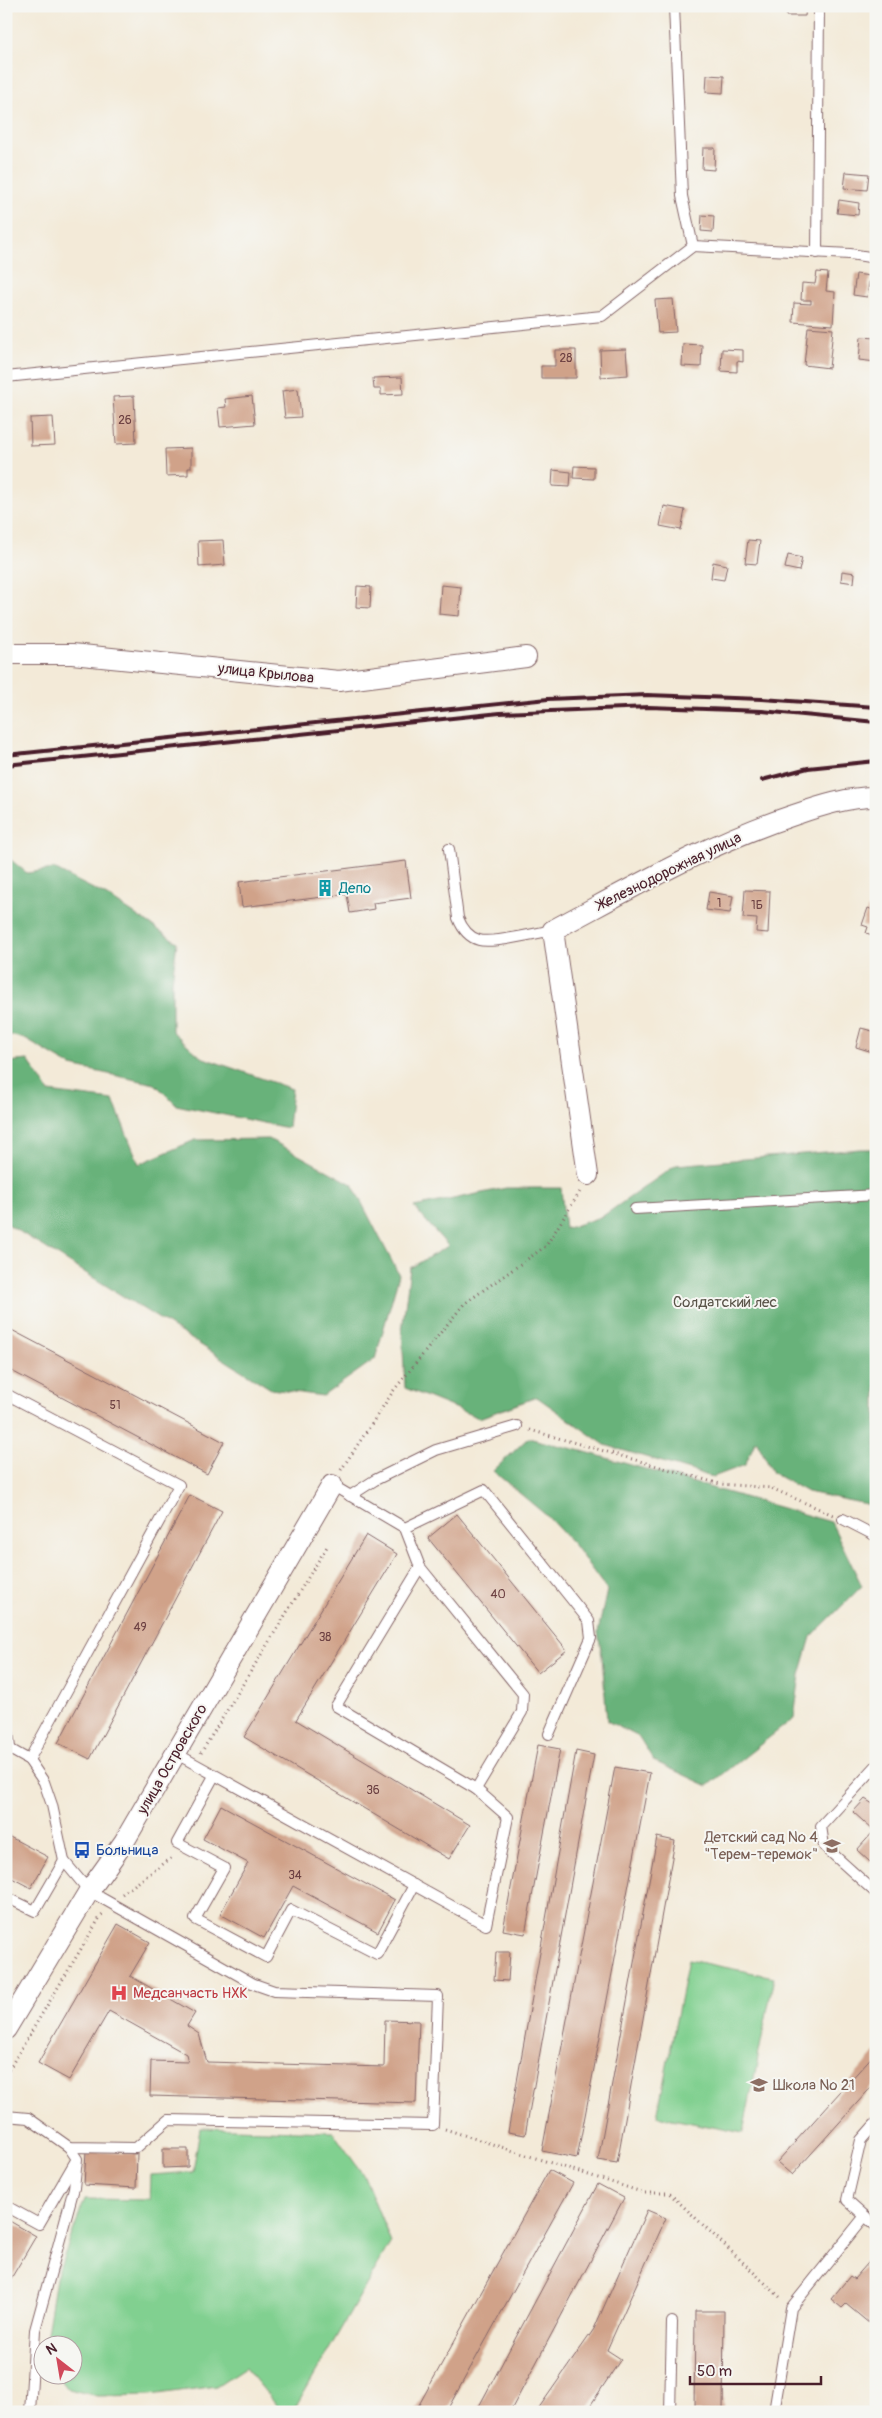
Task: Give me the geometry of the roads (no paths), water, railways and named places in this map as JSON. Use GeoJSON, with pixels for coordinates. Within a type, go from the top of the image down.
{"type":"FeatureCollection","features":[{"type":"Feature","properties":{"kind":"street","name":"улица Крылова"},"geometry":{"type":"LineString","coordinates":[[6,654],[72,654],[339,680],[526,658]]}},
{"type":"Feature","properties":{"kind":"street","name":"Железнодорожная улица"},"geometry":{"type":"LineString","coordinates":[[553,930],[709,847],[821,806],[863,797],[876,797]]}},
{"type":"Feature","properties":{"kind":"street"},"geometry":{"type":"LineString","coordinates":[[553,930],[588,1175]]}},
{"type":"Feature","properties":{"kind":"street","name":"улица Островского"},"geometry":{"type":"LineString","coordinates":[[6,2028],[89,1891],[124,1842],[332,1485]]}},
{"type":"Feature","properties":{"kind":"lane"},"geometry":{"type":"LineString","coordinates":[[674,6],[682,196],[693,246]]}},
{"type":"Feature","properties":{"kind":"lane"},"geometry":{"type":"LineString","coordinates":[[817,253],[819,6]]}},
{"type":"Feature","properties":{"kind":"lane"},"geometry":{"type":"LineString","coordinates":[[6,377],[602,316],[693,246],[876,258]]}},
{"type":"Feature","properties":{"kind":"lane"},"geometry":{"type":"LineString","coordinates":[[449,849],[458,918],[461,926],[470,936],[488,941],[553,930]]}},
{"type":"Feature","properties":{"kind":"lane"},"geometry":{"type":"LineString","coordinates":[[636,1209],[876,1195]]}},
{"type":"Feature","properties":{"kind":"lane"},"geometry":{"type":"LineString","coordinates":[[6,1394],[179,1485],[29,1760]]}},
{"type":"Feature","properties":{"kind":"lane"},"geometry":{"type":"LineString","coordinates":[[350,1496],[376,1480],[436,1450],[517,1426]]}},
{"type":"Feature","properties":{"kind":"lane"},"geometry":{"type":"LineString","coordinates":[[332,1485],[405,1528],[420,1567],[523,1694],[522,1712],[476,1789]]}},
{"type":"Feature","properties":{"kind":"lane"},"geometry":{"type":"LineString","coordinates":[[405,1528],[484,1490],[589,1621],[591,1638],[550,1734]]}},
{"type":"Feature","properties":{"kind":"lane"},"geometry":{"type":"LineString","coordinates":[[843,1519],[876,1536]]}},
{"type":"Feature","properties":{"kind":"lane"},"geometry":{"type":"LineString","coordinates":[[175,1753],[486,1925],[508,1817],[476,1789],[336,1706],[420,1567]]}},
{"type":"Feature","properties":{"kind":"lane"},"geometry":{"type":"LineString","coordinates":[[6,1714],[8,1747],[29,1760],[46,1790],[64,1861],[89,1891],[254,1984],[274,1990],[438,1996],[433,2125],[168,2120],[136,2148],[70,2147]]}},
{"type":"Feature","properties":{"kind":"lane"},"geometry":{"type":"LineString","coordinates":[[876,1766],[821,1826],[824,1846],[876,1894]]}},
{"type":"Feature","properties":{"kind":"lane"},"geometry":{"type":"LineString","coordinates":[[214,1776],[176,1843],[224,1868],[196,1919],[266,1956],[291,1910],[377,1954],[414,1886]]}},
{"type":"Feature","properties":{"kind":"lane"},"geometry":{"type":"LineString","coordinates":[[6,1897],[34,1911],[64,1861]]}},
{"type":"Feature","properties":{"kind":"lane"},"geometry":{"type":"LineString","coordinates":[[6,2116],[28,2118],[70,2147],[77,2159],[74,2188],[35,2330],[30,2412]]}},
{"type":"Feature","properties":{"kind":"lane"},"geometry":{"type":"LineString","coordinates":[[876,2123],[861,2140],[846,2200],[876,2226]]}},
{"type":"Feature","properties":{"kind":"lane"},"geometry":{"type":"LineString","coordinates":[[6,2206],[39,2224],[77,2159]]}},
{"type":"Feature","properties":{"kind":"lane"},"geometry":{"type":"LineString","coordinates":[[774,2412],[791,2308],[865,2216]]}},
{"type":"Feature","properties":{"kind":"lane"},"geometry":{"type":"LineString","coordinates":[[670,2412],[672,2322]]}},
{"type":"Feature","properties":{"kind":"railway"},"geometry":{"type":"LineString","coordinates":[[6,755],[548,699],[647,695],[762,699],[876,707]]}},
{"type":"Feature","properties":{"kind":"railway"},"geometry":{"type":"LineString","coordinates":[[6,765],[500,713],[649,707],[762,711],[876,722]]}},
{"type":"Feature","properties":{"kind":"railway"},"geometry":{"type":"LineString","coordinates":[[762,780],[808,768],[876,761]]}},
{"type":"Feature","properties":{"kind":"place","name":"Депо"},"geometry":{"type":"Point","coordinates":[325,888]}},
{"type":"Feature","properties":{"kind":"place","name":"Детский сад № 4 \"Терем-теремок\""},"geometry":{"type":"Point","coordinates":[832,1846]}},
{"type":"Feature","properties":{"kind":"place","name":"Больница"},"geometry":{"type":"Point","coordinates":[82,1850]}},
{"type":"Feature","properties":{"kind":"place","name":"Медсанчасть НХК"},"geometry":{"type":"Point","coordinates":[119,1993]}},
{"type":"Feature","properties":{"kind":"place","name":"Школа № 21"},"geometry":{"type":"Point","coordinates":[759,2085]}},
{"type":"Feature","properties":{"kind":"park label","name":"Солдатский лес"},"geometry":{"type":"Point","coordinates":[725,1302]}}]}
